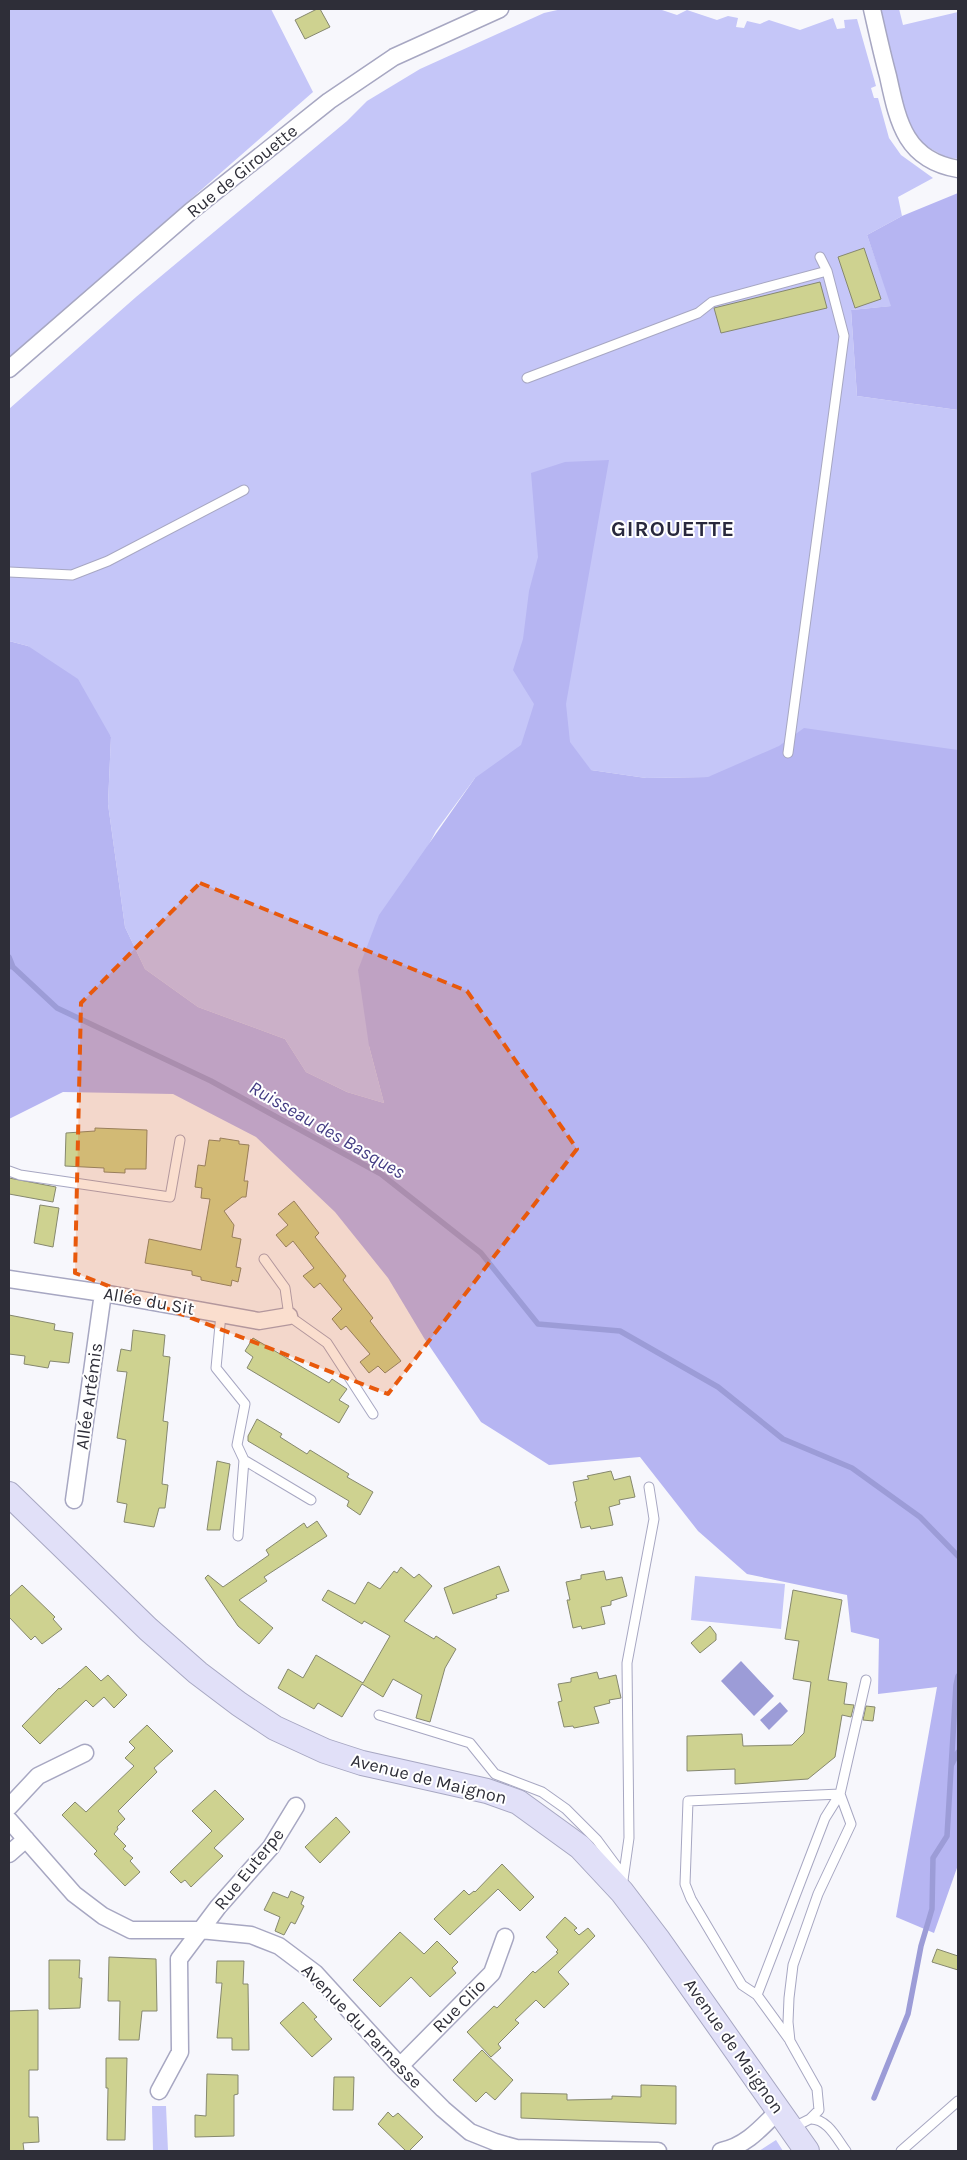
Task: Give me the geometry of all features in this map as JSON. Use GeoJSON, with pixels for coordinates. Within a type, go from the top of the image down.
{"type":"FeatureCollection","features":[{"type":"Feature","properties":{"kind":"street","name":"Rue de Girouette"},"geometry":{"type":"LineString","coordinates":[[9,369],[191,212],[329,101],[394,57],[500,9]]}},
{"type":"Feature","properties":{"kind":"street"},"geometry":{"type":"LineString","coordinates":[[872,9],[898,120],[907,138],[931,161],[944,167],[958,169]]}},
{"type":"Feature","properties":{"kind":"street","name":"Allée du Sit"},"geometry":{"type":"LineString","coordinates":[[9,1279],[103,1293],[259,1321],[290,1316]]}},
{"type":"Feature","properties":{"kind":"street","name":"Allée Artémis"},"geometry":{"type":"LineString","coordinates":[[74,1500],[103,1293]]}},
{"type":"Feature","properties":{"kind":"street","name":"Avenue de Maignon"},"geometry":{"type":"LineString","coordinates":[[9,1494],[148,1629],[198,1673],[275,1728],[325,1751],[362,1764],[491,1783],[580,1847],[622,1892],[794,2119],[807,2151]]}},
{"type":"Feature","properties":{"kind":"street"},"geometry":{"type":"LineString","coordinates":[[9,1807],[38,1776],[85,1753]]}},
{"type":"Feature","properties":{"kind":"street","name":"Rue Euterpe"},"geometry":{"type":"LineString","coordinates":[[158,2091],[180,2052],[179,1959],[200,1930],[270,1847],[296,1806]]}},
{"type":"Feature","properties":{"kind":"street","name":"Avenue du Parnasse"},"geometry":{"type":"LineString","coordinates":[[9,1820],[74,1894],[103,1916],[131,1930],[200,1930],[251,1935],[279,1946],[315,1973],[400,2066],[443,2109],[470,2132],[516,2148],[658,2151]]}},
{"type":"Feature","properties":{"kind":"street"},"geometry":{"type":"LineString","coordinates":[[9,1854],[26,1839]]}},
{"type":"Feature","properties":{"kind":"street","name":"Rue Clio"},"geometry":{"type":"LineString","coordinates":[[400,2066],[492,1973],[505,1937]]}},
{"type":"Feature","properties":{"kind":"street"},"geometry":{"type":"LineString","coordinates":[[721,2151],[735,2149],[748,2140],[794,2119]]}},
{"type":"Feature","properties":{"kind":"lane"},"geometry":{"type":"LineString","coordinates":[[788,753],[844,336],[827,271],[820,257]]}},
{"type":"Feature","properties":{"kind":"lane"},"geometry":{"type":"LineString","coordinates":[[526,378],[698,313],[712,302],[827,271]]}},
{"type":"Feature","properties":{"kind":"lane"},"geometry":{"type":"LineString","coordinates":[[9,572],[72,574],[108,561],[244,490]]}},
{"type":"Feature","properties":{"kind":"lane"},"geometry":{"type":"LineString","coordinates":[[9,1171],[20,1175],[170,1197],[180,1140]]}},
{"type":"Feature","properties":{"kind":"lane"},"geometry":{"type":"LineString","coordinates":[[264,1259],[285,1288],[290,1316],[327,1343],[373,1414]]}},
{"type":"Feature","properties":{"kind":"lane"},"geometry":{"type":"LineString","coordinates":[[222,1314],[216,1368],[245,1404],[237,1445],[244,1460],[238,1536]]}},
{"type":"Feature","properties":{"kind":"lane"},"geometry":{"type":"LineString","coordinates":[[244,1460],[312,1500]]}},
{"type":"Feature","properties":{"kind":"lane"},"geometry":{"type":"LineString","coordinates":[[622,1892],[629,1838],[627,1663],[654,1519],[649,1486]]}},
{"type":"Feature","properties":{"kind":"lane"},"geometry":{"type":"LineString","coordinates":[[757,1995],[825,1818],[840,1794],[866,1680]]}},
{"type":"Feature","properties":{"kind":"lane"},"geometry":{"type":"LineString","coordinates":[[379,1715],[470,1743],[491,1783]]}},
{"type":"Feature","properties":{"kind":"lane"},"geometry":{"type":"LineString","coordinates":[[794,2119],[819,2110],[817,2089],[790,2041],[757,1995],[742,1985],[688,1892],[686,1884],[688,1801],[840,1794]]}},
{"type":"Feature","properties":{"kind":"lane"},"geometry":{"type":"LineString","coordinates":[[790,2041],[788,2022],[793,1965],[818,1894],[851,1824],[840,1794]]}},
{"type":"Feature","properties":{"kind":"lane"},"geometry":{"type":"LineString","coordinates":[[901,2151],[958,2101]]}},
{"type":"Feature","properties":{"kind":"lane"},"geometry":{"type":"LineString","coordinates":[[794,2119],[816,2119],[824,2122],[846,2151]]}},
{"type":"Feature","properties":{"kind":"highlighted area"},"geometry":{"type":"Polygon","coordinates":[[[200,883],[467,991],[577,1149],[388,1394],[75,1273],[81,1003],[200,883]]]}},
{"type":"Feature","properties":{"kind":"shaded area"},"geometry":{"type":"Polygon","coordinates":[[[9,9],[271,9],[313,92],[9,358],[9,9]]]}},
{"type":"Feature","properties":{"kind":"shaded area"},"geometry":{"type":"Polygon","coordinates":[[[562,9],[659,9],[677,15],[687,10],[717,20],[728,16],[738,18],[736,27],[744,28],[747,21],[760,24],[769,20],[800,30],[833,18],[837,29],[845,28],[844,20],[857,19],[876,86],[871,88],[874,98],[878,98],[889,138],[901,155],[933,178],[898,197],[902,216],[867,235],[892,306],[851,310],[857,396],[958,410],[958,763],[708,777],[646,778],[591,770],[475,778],[436,831],[413,874],[369,1046],[384,1103],[347,1092],[306,1072],[285,1039],[198,1007],[145,969],[125,927],[108,804],[111,737],[28,646],[9,641],[9,409],[136,297],[347,121],[367,101],[420,69],[544,13],[562,9]]]}},
{"type":"Feature","properties":{"kind":"shaded area"},"geometry":{"type":"Polygon","coordinates":[[[880,9],[899,9],[903,25],[958,12],[958,159],[946,157],[924,145],[909,126],[880,9]]]}},
{"type":"Feature","properties":{"kind":"shaded area"},"geometry":{"type":"Polygon","coordinates":[[[958,193],[958,410],[857,396],[851,310],[891,306],[867,235],[902,216],[958,193]]]}},
{"type":"Feature","properties":{"kind":"shaded area"},"geometry":{"type":"Polygon","coordinates":[[[609,460],[566,704],[570,742],[591,770],[646,778],[708,777],[779,746],[804,728],[958,750],[958,1865],[934,1933],[896,1917],[937,1687],[878,1694],[879,1639],[851,1632],[847,1595],[747,1574],[698,1531],[640,1457],[549,1465],[481,1422],[424,1338],[388,1278],[335,1212],[256,1137],[173,1094],[63,1092],[9,1119],[9,641],[28,646],[78,679],[111,737],[108,804],[125,927],[145,969],[198,1007],[285,1039],[306,1072],[347,1092],[384,1103],[369,1046],[358,970],[379,915],[475,778],[521,745],[534,704],[513,670],[523,639],[529,591],[538,557],[531,473],[565,462],[609,460]]]}},
{"type":"Feature","properties":{"kind":"shaded area"},"geometry":{"type":"Polygon","coordinates":[[[695,1576],[785,1584],[781,1629],[691,1620],[695,1576]]]}},
{"type":"Feature","properties":{"kind":"shaded area"},"geometry":{"type":"Polygon","coordinates":[[[741,1661],[774,1696],[754,1716],[721,1681],[741,1661]]]}},
{"type":"Feature","properties":{"kind":"shaded area"},"geometry":{"type":"Polygon","coordinates":[[[780,1702],[788,1711],[769,1730],[760,1720],[780,1702]]]}},
{"type":"Feature","properties":{"kind":"shaded area"},"geometry":{"type":"Polygon","coordinates":[[[152,2106],[166,2106],[168,2151],[153,2151],[152,2106]]]}},
{"type":"Feature","properties":{"kind":"shaded area"},"geometry":{"type":"Polygon","coordinates":[[[776,2140],[783,2151],[759,2151],[776,2140]]]}},
{"type":"Feature","properties":{"kind":"building"},"geometry":{"type":"Polygon","coordinates":[[[320,9],[330,27],[305,39],[295,20],[320,9]]]}},
{"type":"Feature","properties":{"kind":"building"},"geometry":{"type":"Polygon","coordinates":[[[864,248],[881,299],[855,308],[838,257],[864,248]]]}},
{"type":"Feature","properties":{"kind":"building"},"geometry":{"type":"Polygon","coordinates":[[[820,282],[827,308],[721,333],[714,308],[820,282]]]}},
{"type":"Feature","properties":{"kind":"building"},"geometry":{"type":"Polygon","coordinates":[[[95,1128],[147,1130],[146,1169],[125,1169],[125,1173],[104,1172],[104,1168],[65,1166],[66,1133],[95,1131],[95,1128]]]}},
{"type":"Feature","properties":{"kind":"building"},"geometry":{"type":"Polygon","coordinates":[[[220,1138],[239,1141],[239,1144],[249,1145],[244,1181],[248,1181],[246,1197],[242,1197],[224,1211],[234,1225],[232,1237],[241,1239],[236,1267],[241,1268],[238,1282],[232,1280],[231,1286],[201,1280],[201,1277],[192,1275],[192,1271],[145,1263],[149,1239],[201,1250],[210,1199],[201,1198],[202,1188],[195,1187],[198,1165],[205,1166],[209,1140],[220,1141],[220,1138]]]}},
{"type":"Feature","properties":{"kind":"building"},"geometry":{"type":"Polygon","coordinates":[[[9,1178],[56,1187],[53,1202],[9,1194],[9,1178]]]}},
{"type":"Feature","properties":{"kind":"building"},"geometry":{"type":"Polygon","coordinates":[[[294,1201],[319,1233],[315,1237],[346,1276],[343,1280],[373,1318],[370,1321],[401,1361],[385,1373],[378,1366],[369,1373],[360,1362],[370,1354],[346,1326],[341,1330],[332,1319],[342,1309],[320,1283],[314,1288],[303,1276],[314,1268],[293,1241],[286,1247],[276,1235],[288,1225],[278,1214],[294,1201]]]}},
{"type":"Feature","properties":{"kind":"building"},"geometry":{"type":"Polygon","coordinates":[[[40,1205],[59,1208],[53,1247],[34,1243],[40,1205]]]}},
{"type":"Feature","properties":{"kind":"building"},"geometry":{"type":"Polygon","coordinates":[[[9,1315],[55,1324],[54,1330],[73,1333],[69,1363],[50,1361],[48,1368],[24,1364],[25,1356],[9,1354],[9,1315]]]}},
{"type":"Feature","properties":{"kind":"building"},"geometry":{"type":"Polygon","coordinates":[[[133,1330],[165,1335],[163,1356],[170,1357],[163,1421],[168,1422],[162,1484],[168,1485],[165,1508],[159,1508],[154,1527],[124,1522],[127,1504],[117,1502],[126,1440],[117,1438],[127,1372],[117,1371],[121,1349],[131,1351],[133,1330]]]}},
{"type":"Feature","properties":{"kind":"building"},"geometry":{"type":"Polygon","coordinates":[[[253,1338],[329,1383],[332,1379],[347,1389],[339,1400],[349,1406],[339,1423],[247,1368],[253,1357],[245,1351],[253,1338]]]}},
{"type":"Feature","properties":{"kind":"building"},"geometry":{"type":"Polygon","coordinates":[[[257,1419],[282,1434],[280,1437],[307,1454],[310,1450],[349,1474],[347,1477],[373,1492],[360,1515],[347,1506],[349,1501],[248,1441],[248,1436],[257,1419]]]}},
{"type":"Feature","properties":{"kind":"building"},"geometry":{"type":"Polygon","coordinates":[[[217,1461],[230,1464],[220,1530],[207,1530],[217,1461]]]}},
{"type":"Feature","properties":{"kind":"building"},"geometry":{"type":"Polygon","coordinates":[[[611,1471],[614,1480],[630,1476],[635,1497],[619,1500],[620,1504],[609,1507],[613,1525],[591,1529],[590,1526],[581,1528],[573,1482],[589,1479],[587,1476],[611,1471]]]}},
{"type":"Feature","properties":{"kind":"building"},"geometry":{"type":"Polygon","coordinates":[[[317,1521],[327,1536],[264,1577],[267,1581],[239,1600],[273,1628],[259,1644],[238,1626],[205,1578],[208,1575],[223,1587],[269,1555],[266,1550],[304,1523],[307,1528],[317,1521]]]}},
{"type":"Feature","properties":{"kind":"building"},"geometry":{"type":"Polygon","coordinates":[[[499,1566],[509,1591],[496,1595],[497,1598],[453,1614],[444,1588],[499,1566]]]}},
{"type":"Feature","properties":{"kind":"building"},"geometry":{"type":"Polygon","coordinates":[[[401,1567],[414,1578],[419,1574],[432,1586],[404,1621],[434,1639],[436,1636],[456,1649],[445,1668],[430,1722],[416,1718],[422,1695],[393,1679],[383,1697],[362,1684],[342,1717],[318,1703],[314,1709],[278,1688],[288,1669],[303,1678],[316,1655],[363,1683],[390,1636],[364,1621],[362,1624],[322,1600],[328,1590],[355,1604],[368,1582],[380,1589],[394,1571],[397,1573],[401,1567]]]}},
{"type":"Feature","properties":{"kind":"building"},"geometry":{"type":"Polygon","coordinates":[[[604,1571],[606,1580],[622,1577],[627,1596],[611,1601],[611,1605],[601,1607],[605,1624],[582,1629],[581,1626],[573,1628],[567,1600],[570,1600],[566,1582],[581,1579],[581,1575],[604,1571]]]}},
{"type":"Feature","properties":{"kind":"building"},"geometry":{"type":"Polygon","coordinates":[[[22,1585],[55,1617],[53,1619],[62,1629],[42,1644],[35,1636],[31,1640],[9,1617],[9,1597],[22,1585]]]}},
{"type":"Feature","properties":{"kind":"building"},"geometry":{"type":"Polygon","coordinates":[[[793,1590],[842,1600],[828,1680],[847,1683],[844,1704],[854,1705],[851,1717],[842,1715],[835,1757],[808,1779],[735,1784],[735,1769],[687,1771],[687,1736],[742,1734],[743,1746],[792,1745],[804,1733],[811,1682],[793,1679],[799,1641],[785,1639],[793,1590]]]}},
{"type":"Feature","properties":{"kind":"building"},"geometry":{"type":"Polygon","coordinates":[[[710,1626],[716,1634],[716,1640],[700,1653],[691,1643],[710,1626]]]}},
{"type":"Feature","properties":{"kind":"building"},"geometry":{"type":"Polygon","coordinates":[[[86,1666],[101,1681],[108,1675],[127,1695],[114,1708],[104,1697],[93,1707],[86,1700],[40,1744],[22,1726],[59,1688],[86,1666]]]}},
{"type":"Feature","properties":{"kind":"building"},"geometry":{"type":"Polygon","coordinates":[[[597,1672],[599,1679],[616,1675],[621,1698],[609,1700],[610,1703],[594,1707],[599,1723],[574,1728],[573,1726],[564,1727],[558,1702],[562,1701],[558,1684],[571,1682],[571,1678],[597,1672]]]}},
{"type":"Feature","properties":{"kind":"building"},"geometry":{"type":"Polygon","coordinates":[[[866,1706],[875,1707],[873,1721],[863,1720],[866,1706]]]}},
{"type":"Feature","properties":{"kind":"building"},"geometry":{"type":"Polygon","coordinates":[[[147,1725],[173,1751],[154,1768],[157,1772],[118,1811],[125,1819],[117,1827],[118,1829],[114,1834],[126,1846],[123,1849],[133,1858],[130,1861],[140,1872],[125,1886],[94,1854],[97,1851],[62,1815],[75,1802],[86,1812],[134,1766],[125,1758],[135,1748],[129,1742],[147,1725]]]}},
{"type":"Feature","properties":{"kind":"building"},"geometry":{"type":"Polygon","coordinates":[[[215,1790],[244,1819],[214,1848],[223,1856],[191,1887],[185,1880],[181,1883],[170,1872],[212,1831],[192,1811],[215,1790]]]}},
{"type":"Feature","properties":{"kind":"building"},"geometry":{"type":"Polygon","coordinates":[[[336,1817],[350,1832],[320,1863],[305,1847],[336,1817]]]}},
{"type":"Feature","properties":{"kind":"building"},"geometry":{"type":"Polygon","coordinates":[[[502,1864],[534,1897],[520,1911],[498,1889],[450,1935],[434,1919],[464,1890],[469,1895],[475,1892],[502,1864]]]}},
{"type":"Feature","properties":{"kind":"building"},"geometry":{"type":"Polygon","coordinates":[[[291,1891],[304,1897],[301,1904],[304,1906],[295,1924],[291,1922],[284,1935],[275,1931],[280,1917],[264,1910],[273,1892],[288,1898],[291,1891]]]}},
{"type":"Feature","properties":{"kind":"building"},"geometry":{"type":"Polygon","coordinates":[[[565,1917],[577,1928],[574,1930],[579,1935],[588,1928],[595,1936],[558,1972],[569,1984],[544,2008],[536,2000],[515,2020],[519,2023],[498,2044],[501,2048],[491,2057],[467,2032],[494,2006],[497,2008],[533,1971],[535,1973],[558,1953],[556,1952],[558,1950],[546,1937],[565,1917]]]}},
{"type":"Feature","properties":{"kind":"building"},"geometry":{"type":"Polygon","coordinates":[[[400,1932],[424,1954],[437,1941],[458,1962],[452,1968],[456,1973],[430,1997],[411,1977],[380,2007],[353,1980],[400,1932]]]}},
{"type":"Feature","properties":{"kind":"building"},"geometry":{"type":"Polygon","coordinates":[[[937,1949],[958,1956],[958,1970],[932,1962],[937,1949]]]}},
{"type":"Feature","properties":{"kind":"building"},"geometry":{"type":"Polygon","coordinates":[[[109,1957],[156,1959],[157,2011],[142,2011],[139,2040],[119,2040],[120,2001],[108,2001],[109,1957]]]}},
{"type":"Feature","properties":{"kind":"building"},"geometry":{"type":"Polygon","coordinates":[[[49,1960],[80,1960],[79,1978],[82,1978],[80,2008],[49,2009],[49,1960]]]}},
{"type":"Feature","properties":{"kind":"building"},"geometry":{"type":"Polygon","coordinates":[[[217,1961],[244,1961],[243,1984],[248,1984],[249,2050],[232,2050],[232,2038],[217,2038],[222,1983],[216,1983],[217,1961]]]}},
{"type":"Feature","properties":{"kind":"building"},"geometry":{"type":"Polygon","coordinates":[[[303,2002],[317,2017],[314,2019],[332,2039],[312,2057],[280,2023],[303,2002]]]}},
{"type":"Feature","properties":{"kind":"building"},"geometry":{"type":"Polygon","coordinates":[[[38,2010],[38,2070],[29,2070],[29,2117],[38,2117],[39,2142],[23,2143],[24,2151],[9,2151],[9,2011],[38,2010]]]}},
{"type":"Feature","properties":{"kind":"building"},"geometry":{"type":"Polygon","coordinates":[[[482,2050],[513,2080],[495,2100],[486,2092],[476,2102],[453,2080],[482,2050]]]}},
{"type":"Feature","properties":{"kind":"building"},"geometry":{"type":"Polygon","coordinates":[[[106,2058],[127,2058],[125,2140],[107,2140],[108,2088],[106,2088],[106,2058]]]}},
{"type":"Feature","properties":{"kind":"building"},"geometry":{"type":"Polygon","coordinates":[[[207,2074],[238,2075],[238,2094],[234,2095],[234,2136],[195,2137],[195,2115],[206,2116],[207,2074]]]}},
{"type":"Feature","properties":{"kind":"building"},"geometry":{"type":"Polygon","coordinates":[[[334,2077],[354,2077],[353,2110],[333,2110],[334,2077]]]}},
{"type":"Feature","properties":{"kind":"building"},"geometry":{"type":"Polygon","coordinates":[[[641,2085],[676,2086],[676,2124],[521,2118],[521,2093],[567,2094],[567,2100],[612,2099],[612,2096],[641,2097],[641,2085]]]}},
{"type":"Feature","properties":{"kind":"building"},"geometry":{"type":"Polygon","coordinates":[[[388,2112],[393,2117],[398,2113],[423,2137],[409,2151],[406,2151],[378,2124],[388,2112]]]}},
{"type":"Feature","properties":{"kind":"waterway"},"geometry":{"type":"LineString","coordinates":[[9,957],[13,967]]}},
{"type":"Feature","properties":{"kind":"waterway","name":"Ruisseau des Basques"},"geometry":{"type":"LineString","coordinates":[[9,966],[13,967],[57,1008],[211,1081],[381,1174],[481,1253],[538,1324],[620,1331],[718,1387],[783,1439],[852,1468],[920,1517],[958,1556]]}},
{"type":"Feature","properties":{"kind":"waterway"},"geometry":{"type":"LineString","coordinates":[[874,2098],[908,2014],[921,1946],[932,1909],[933,1858],[947,1836],[958,1676]]}},
{"type":"Feature","properties":{"kind":"waterway"},"geometry":{"type":"LineString","coordinates":[[952,1764],[958,1752]]}},
{"type":"Feature","properties":{"kind":"district","name":"GIROUETTE"},"geometry":{"type":"Point","coordinates":[673,529]}}]}
